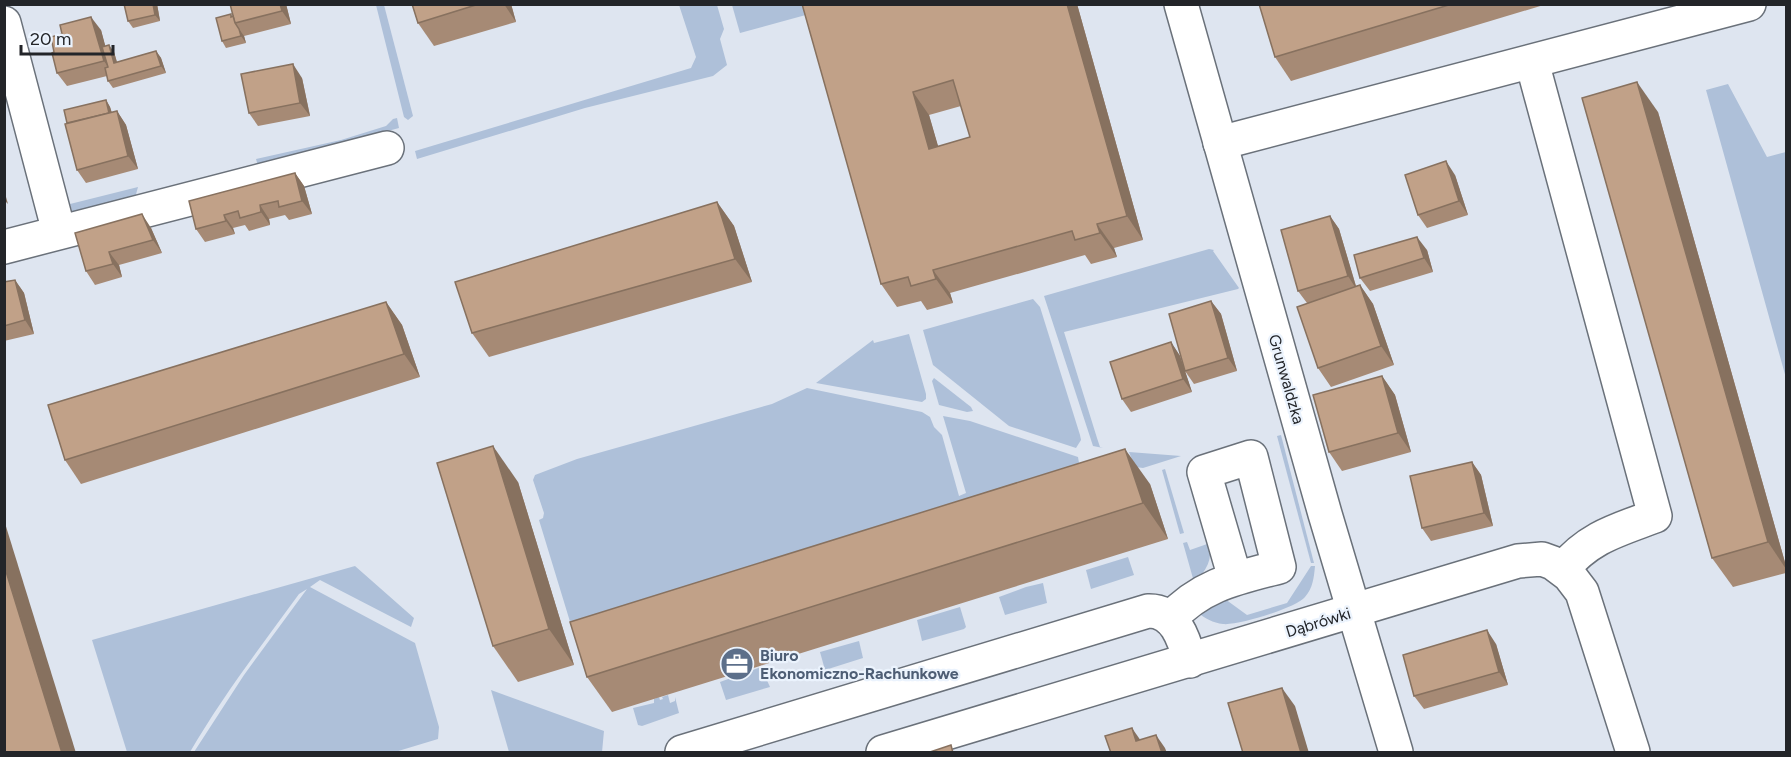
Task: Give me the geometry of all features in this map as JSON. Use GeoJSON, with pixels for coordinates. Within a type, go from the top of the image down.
{"type":"FeatureCollection","features":[{"type":"Feature","properties":{"kind":"street","name":"Grunwaldzka"},"geometry":{"type":"LineString","coordinates":[[1181,4],[1353,611],[1396,753]]}},
{"type":"Feature","properties":{"kind":"street"},"geometry":{"type":"LineString","coordinates":[[1220,143],[1532,63],[1749,4]]}},
{"type":"Feature","properties":{"kind":"street"},"geometry":{"type":"LineString","coordinates":[[4,23],[59,232]]}},
{"type":"Feature","properties":{"kind":"street"},"geometry":{"type":"LineString","coordinates":[[1532,63],[1655,516],[1595,540],[1580,550],[1563,569],[1576,583],[1585,600],[1633,753]]}},
{"type":"Feature","properties":{"kind":"street"},"geometry":{"type":"LineString","coordinates":[[4,247],[387,148]]}},
{"type":"Feature","properties":{"kind":"street","name":"Dąbrówki"},"geometry":{"type":"LineString","coordinates":[[883,753],[1518,561],[1542,559],[1563,569]]}},
{"type":"Feature","properties":{"kind":"street"},"geometry":{"type":"LineString","coordinates":[[1170,619],[1192,599],[1210,588],[1235,578]]}},
{"type":"Feature","properties":{"kind":"street"},"geometry":{"type":"LineString","coordinates":[[682,753],[1143,612],[1154,611],[1170,619],[1182,637],[1190,661]]}},
{"type":"Feature","properties":{"kind":"shaded area"},"geometry":{"type":"Polygon","coordinates":[[[376,5],[384,5],[413,116],[408,120],[404,117],[376,5]]]}},
{"type":"Feature","properties":{"kind":"shaded area"},"geometry":{"type":"Polygon","coordinates":[[[679,5],[717,5],[724,29],[720,39],[727,65],[713,76],[585,108],[417,159],[415,151],[691,68],[696,57],[679,5]]]}},
{"type":"Feature","properties":{"kind":"shaded area"},"geometry":{"type":"Polygon","coordinates":[[[732,5],[821,5],[813,13],[740,33],[732,5]]]}},
{"type":"Feature","properties":{"kind":"shaded area"},"geometry":{"type":"Polygon","coordinates":[[[1728,84],[1767,157],[1786,152],[1786,378],[1706,90],[1728,84]]]}},
{"type":"Feature","properties":{"kind":"shaded area"},"geometry":{"type":"Polygon","coordinates":[[[397,118],[399,128],[258,166],[256,159],[341,140],[386,126],[397,118]]]}},
{"type":"Feature","properties":{"kind":"shaded area"},"geometry":{"type":"Polygon","coordinates":[[[138,187],[135,198],[81,211],[72,211],[70,204],[138,187]]]}},
{"type":"Feature","properties":{"kind":"shaded area"},"geometry":{"type":"Polygon","coordinates":[[[1209,249],[1214,250],[1238,289],[1064,332],[1100,447],[1103,448],[1093,446],[1044,296],[1209,249]]]}},
{"type":"Feature","properties":{"kind":"shaded area"},"geometry":{"type":"Polygon","coordinates":[[[1033,299],[1040,307],[1080,435],[1081,440],[1076,448],[1009,426],[933,365],[923,330],[1033,299]]]}},
{"type":"Feature","properties":{"kind":"shaded area"},"geometry":{"type":"Polygon","coordinates":[[[909,334],[926,394],[926,399],[922,402],[816,383],[873,340],[874,343],[909,334]]]}},
{"type":"Feature","properties":{"kind":"shaded area"},"geometry":{"type":"Polygon","coordinates":[[[934,378],[973,411],[967,412],[939,405],[932,381],[934,378]]]}},
{"type":"Feature","properties":{"kind":"shaded area"},"geometry":{"type":"Polygon","coordinates":[[[807,388],[922,412],[930,417],[934,427],[942,435],[959,496],[966,493],[943,416],[970,421],[1078,457],[1079,463],[582,661],[539,520],[543,518],[544,513],[533,480],[535,475],[577,459],[772,404],[807,388]]]}},
{"type":"Feature","properties":{"kind":"shaded area"},"geometry":{"type":"Polygon","coordinates":[[[1281,435],[1314,563],[1311,563],[1277,436],[1281,435]]]}},
{"type":"Feature","properties":{"kind":"shaded area"},"geometry":{"type":"Polygon","coordinates":[[[1129,452],[1181,456],[1143,468],[1135,467],[1129,452]]]}},
{"type":"Feature","properties":{"kind":"shaded area"},"geometry":{"type":"Polygon","coordinates":[[[1165,469],[1184,533],[1180,534],[1162,470],[1165,469]]]}},
{"type":"Feature","properties":{"kind":"shaded area"},"geometry":{"type":"Polygon","coordinates":[[[1187,542],[1190,550],[1210,543],[1208,565],[1194,582],[1183,543],[1187,542]]]}},
{"type":"Feature","properties":{"kind":"shaded area"},"geometry":{"type":"Polygon","coordinates":[[[1128,557],[1134,575],[1091,589],[1086,570],[1128,557]]]}},
{"type":"Feature","properties":{"kind":"shaded area"},"geometry":{"type":"Polygon","coordinates":[[[355,566],[414,618],[411,627],[320,580],[310,587],[415,643],[439,727],[438,739],[395,752],[194,752],[244,675],[307,589],[299,594],[256,652],[190,752],[127,752],[92,640],[355,566]]]}},
{"type":"Feature","properties":{"kind":"shaded area"},"geometry":{"type":"Polygon","coordinates":[[[1311,566],[1315,566],[1310,590],[1305,597],[1290,606],[1230,624],[1216,623],[1198,613],[1225,599],[1247,615],[1287,603],[1311,566]]]}},
{"type":"Feature","properties":{"kind":"shaded area"},"geometry":{"type":"Polygon","coordinates":[[[1043,583],[1047,603],[1005,615],[999,597],[1043,583]]]}},
{"type":"Feature","properties":{"kind":"shaded area"},"geometry":{"type":"Polygon","coordinates":[[[960,607],[966,627],[964,629],[922,641],[917,620],[960,607]]]}},
{"type":"Feature","properties":{"kind":"shaded area"},"geometry":{"type":"Polygon","coordinates":[[[859,641],[863,658],[825,670],[820,652],[859,641]]]}},
{"type":"Feature","properties":{"kind":"shaded area"},"geometry":{"type":"Polygon","coordinates":[[[761,667],[770,687],[726,700],[720,682],[761,667]]]}},
{"type":"Feature","properties":{"kind":"shaded area"},"geometry":{"type":"Polygon","coordinates":[[[491,690],[604,731],[602,752],[509,752],[491,690]]]}},
{"type":"Feature","properties":{"kind":"shaded area"},"geometry":{"type":"Polygon","coordinates":[[[668,695],[670,703],[675,701],[675,697],[679,713],[642,726],[638,725],[633,708],[654,703],[654,699],[659,697],[660,700],[668,695]]]}},
{"type":"Feature","properties":{"kind":"building"},"geometry":{"type":"Polygon","coordinates":[[[124,4],[153,4],[155,15],[128,21],[124,4]]]}},
{"type":"Feature","properties":{"kind":"building"},"geometry":{"type":"Polygon","coordinates":[[[230,4],[280,4],[282,11],[235,23],[230,4]]]}},
{"type":"Feature","properties":{"kind":"building"},"geometry":{"type":"Polygon","coordinates":[[[412,4],[479,4],[418,23],[412,4]]]}},
{"type":"Feature","properties":{"kind":"building"},"geometry":{"type":"Polygon","coordinates":[[[802,4],[1067,4],[1127,216],[1097,224],[1100,233],[1075,240],[1072,231],[933,270],[936,279],[911,286],[908,277],[881,284],[802,4]],[[953,80],[913,92],[929,149],[970,137],[953,80]]]}},
{"type":"Feature","properties":{"kind":"building"},"geometry":{"type":"Polygon","coordinates":[[[1259,4],[1452,4],[1275,57],[1259,4]]]}},
{"type":"Feature","properties":{"kind":"building"},"geometry":{"type":"Polygon","coordinates":[[[231,14],[241,36],[222,41],[216,18],[231,14]]]}},
{"type":"Feature","properties":{"kind":"building"},"geometry":{"type":"Polygon","coordinates":[[[91,17],[104,61],[57,73],[51,37],[62,34],[60,25],[91,17]]]}},
{"type":"Feature","properties":{"kind":"building"},"geometry":{"type":"Polygon","coordinates":[[[109,45],[114,63],[156,51],[161,66],[108,81],[105,68],[108,67],[102,47],[109,45]]]}},
{"type":"Feature","properties":{"kind":"building"},"geometry":{"type":"Polygon","coordinates":[[[293,64],[300,103],[249,113],[241,74],[293,64]]]}},
{"type":"Feature","properties":{"kind":"building"},"geometry":{"type":"Polygon","coordinates":[[[1637,82],[1768,542],[1712,558],[1582,98],[1637,82]]]}},
{"type":"Feature","properties":{"kind":"building"},"geometry":{"type":"Polygon","coordinates":[[[106,100],[109,113],[67,123],[64,110],[106,100]]]}},
{"type":"Feature","properties":{"kind":"building"},"geometry":{"type":"Polygon","coordinates":[[[117,111],[128,156],[77,170],[65,124],[117,111]]]}},
{"type":"Feature","properties":{"kind":"building"},"geometry":{"type":"Polygon","coordinates":[[[1446,161],[1459,201],[1418,215],[1405,175],[1446,161]]]}},
{"type":"Feature","properties":{"kind":"building"},"geometry":{"type":"Polygon","coordinates":[[[295,173],[302,201],[279,207],[278,201],[260,205],[261,212],[240,218],[238,211],[224,215],[226,221],[196,229],[189,201],[295,173]]]}},
{"type":"Feature","properties":{"kind":"building"},"geometry":{"type":"Polygon","coordinates":[[[717,202],[735,259],[472,333],[455,282],[717,202]]]}},
{"type":"Feature","properties":{"kind":"building"},"geometry":{"type":"Polygon","coordinates":[[[142,214],[153,240],[109,252],[113,264],[86,271],[75,233],[142,214]]]}},
{"type":"Feature","properties":{"kind":"building"},"geometry":{"type":"Polygon","coordinates":[[[1330,216],[1348,276],[1298,291],[1281,230],[1330,216]]]}},
{"type":"Feature","properties":{"kind":"building"},"geometry":{"type":"Polygon","coordinates":[[[1417,237],[1424,258],[1360,278],[1354,255],[1417,237]]]}},
{"type":"Feature","properties":{"kind":"building"},"geometry":{"type":"Polygon","coordinates":[[[15,280],[25,320],[4,326],[4,282],[15,280]]]}},
{"type":"Feature","properties":{"kind":"building"},"geometry":{"type":"Polygon","coordinates":[[[1360,285],[1381,346],[1318,368],[1297,307],[1360,285]]]}},
{"type":"Feature","properties":{"kind":"building"},"geometry":{"type":"Polygon","coordinates":[[[1211,301],[1228,358],[1185,371],[1169,314],[1211,301]]]}},
{"type":"Feature","properties":{"kind":"building"},"geometry":{"type":"Polygon","coordinates":[[[386,302],[404,354],[65,460],[48,405],[386,302]]]}},
{"type":"Feature","properties":{"kind":"building"},"geometry":{"type":"Polygon","coordinates":[[[1171,342],[1183,379],[1122,399],[1110,362],[1171,342]]]}},
{"type":"Feature","properties":{"kind":"building"},"geometry":{"type":"Polygon","coordinates":[[[1382,376],[1398,433],[1329,452],[1313,395],[1382,376]]]}},
{"type":"Feature","properties":{"kind":"building"},"geometry":{"type":"Polygon","coordinates":[[[493,446],[549,629],[493,646],[437,463],[493,446]]]}},
{"type":"Feature","properties":{"kind":"building"},"geometry":{"type":"Polygon","coordinates":[[[1125,449],[1143,503],[587,677],[570,622],[1125,449]]]}},
{"type":"Feature","properties":{"kind":"building"},"geometry":{"type":"Polygon","coordinates":[[[1472,462],[1484,513],[1422,528],[1410,476],[1472,462]]]}},
{"type":"Feature","properties":{"kind":"building"},"geometry":{"type":"Polygon","coordinates":[[[4,565],[62,753],[5,753],[4,750],[4,565]]]}},
{"type":"Feature","properties":{"kind":"building"},"geometry":{"type":"Polygon","coordinates":[[[1487,630],[1499,672],[1414,696],[1403,655],[1487,630]]]}},
{"type":"Feature","properties":{"kind":"building"},"geometry":{"type":"Polygon","coordinates":[[[1282,688],[1301,753],[1243,753],[1228,703],[1282,688]]]}},
{"type":"Feature","properties":{"kind":"building"},"geometry":{"type":"Polygon","coordinates":[[[1132,728],[1136,741],[1156,735],[1162,753],[1111,753],[1105,736],[1132,728]]]}},
{"type":"Feature","properties":{"kind":"building"},"geometry":{"type":"Polygon","coordinates":[[[951,745],[953,753],[927,753],[951,745]]]}},
{"type":"Feature","properties":{"kind":"place","name":"Biuro Ekonomiczno-Rachunkowe"},"geometry":{"type":"Point","coordinates":[737,664]}}]}
